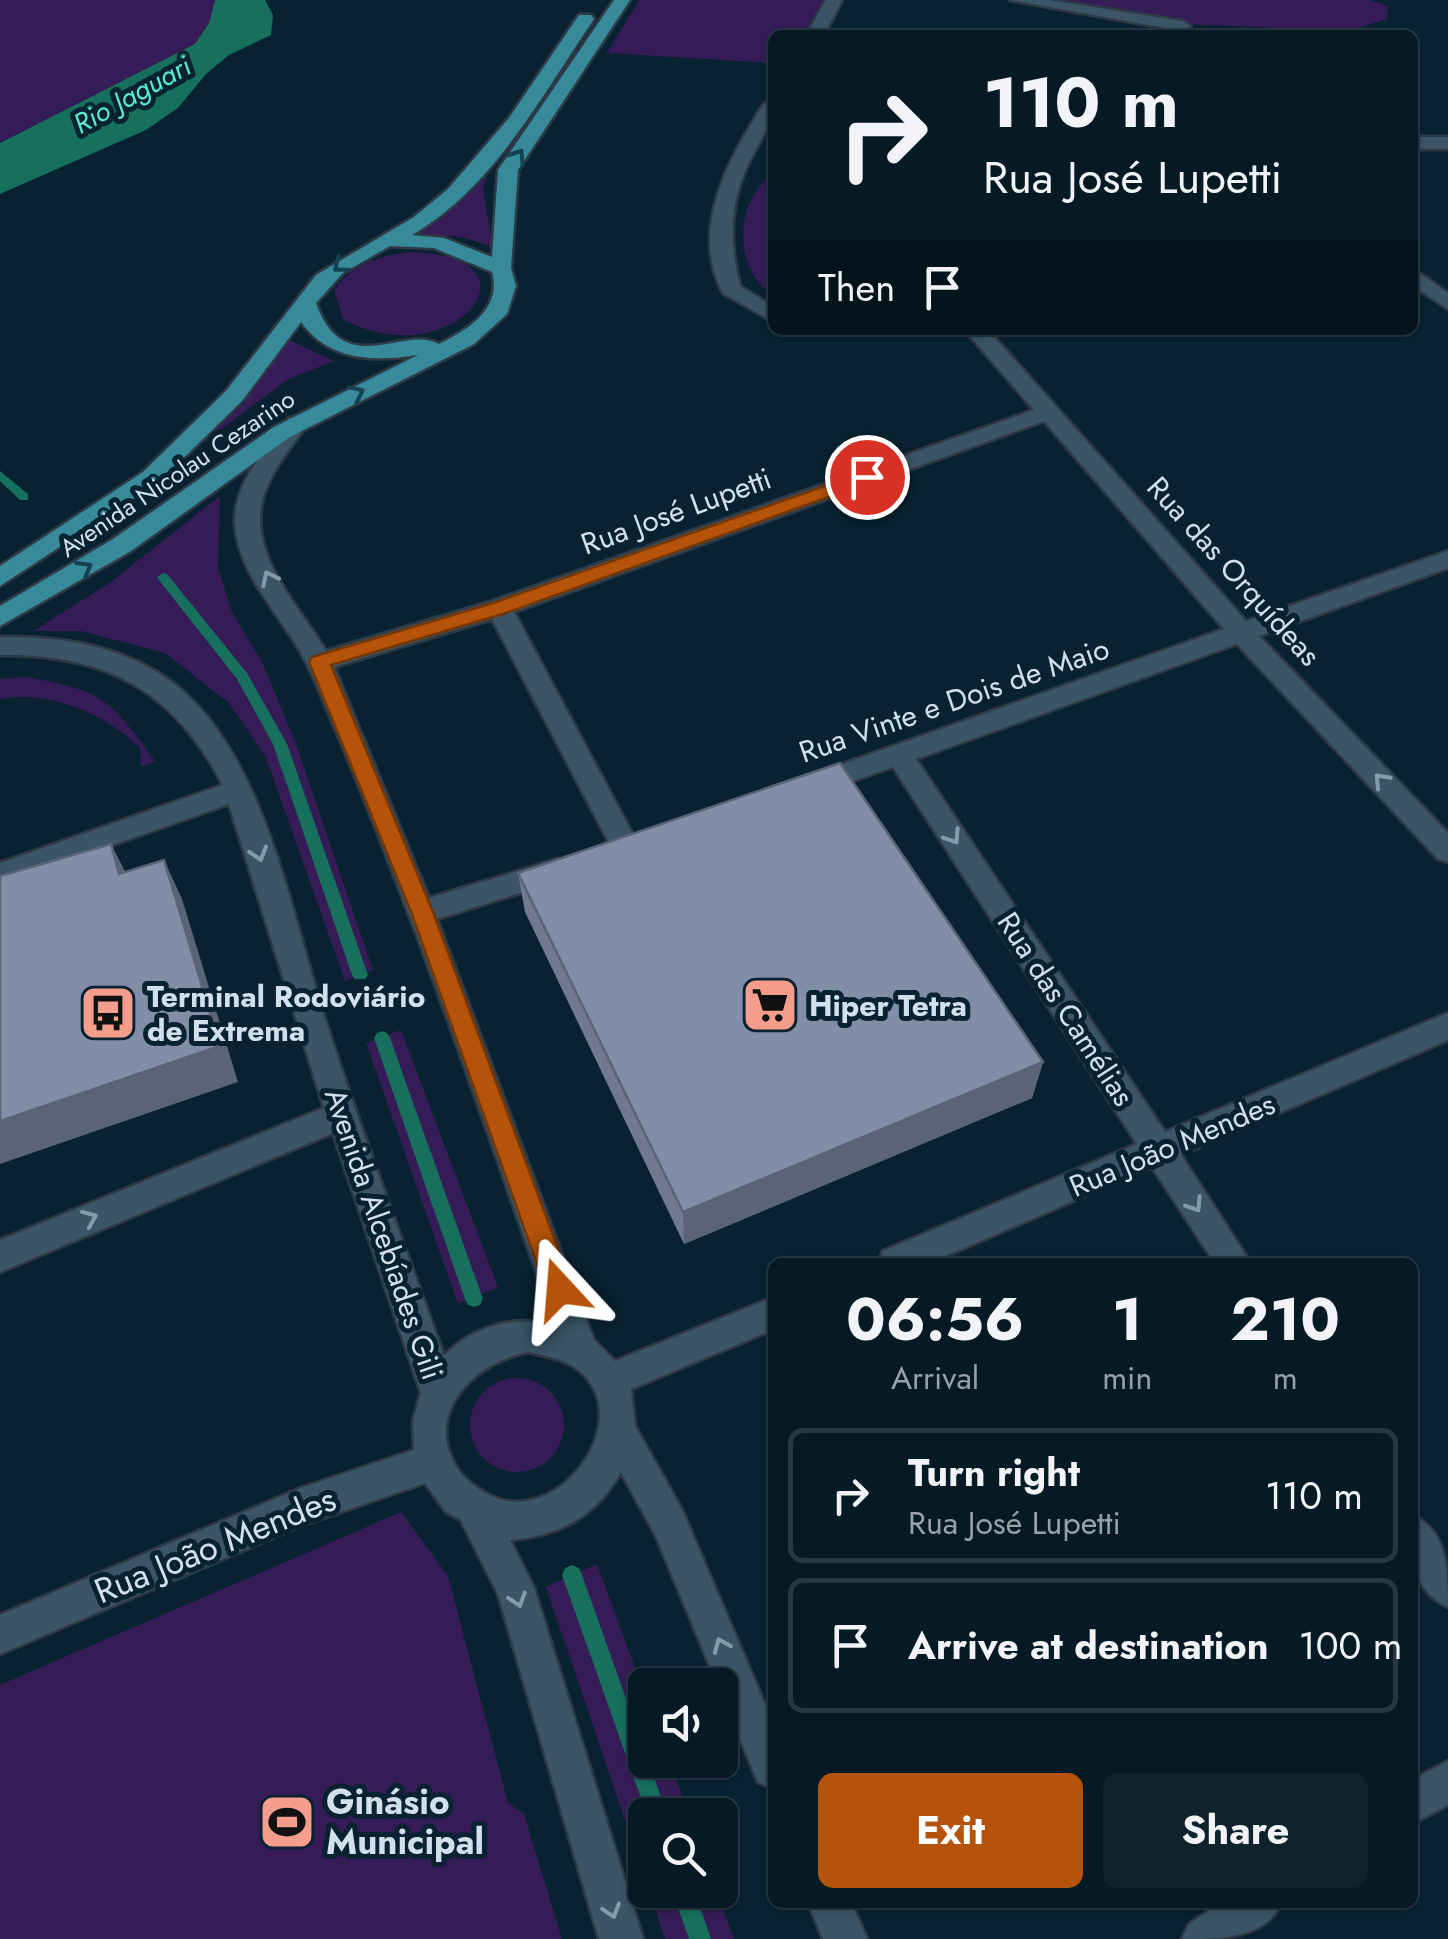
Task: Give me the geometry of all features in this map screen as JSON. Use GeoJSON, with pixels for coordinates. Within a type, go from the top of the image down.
{"type":"FeatureCollection","features":[{"type":"Feature","properties":{"kind":"main road","name":"Avenida Nicolau Cezarino"},"geometry":{"type":"LineString","coordinates":[[3,575],[151,477],[234,396],[341,263],[433,213],[453,194],[502,139],[598,0]]}},
{"type":"Feature","properties":{"kind":"main road","name":"Avenida Nicolau Cezarino"},"geometry":{"type":"LineString","coordinates":[[0,617],[122,546],[297,422],[466,339],[500,310],[506,286],[500,268],[508,170],[622,0]]}},
{"type":"Feature","properties":{"kind":"main road"},"geometry":{"type":"LineString","coordinates":[[380,241],[436,242],[500,268]]}},
{"type":"Feature","properties":{"kind":"main road"},"geometry":{"type":"LineString","coordinates":[[306,303],[310,325],[319,337],[359,351],[403,352],[466,339]]}},
{"type":"Feature","properties":{"kind":"street"},"geometry":{"type":"LineString","coordinates":[[818,30],[834,0]]}},
{"type":"Feature","properties":{"kind":"street"},"geometry":{"type":"LineString","coordinates":[[1018,0],[1182,26]]}},
{"type":"Feature","properties":{"kind":"street"},"geometry":{"type":"LineString","coordinates":[[768,110],[746,146],[723,210],[718,249],[730,289],[768,313]]}},
{"type":"Feature","properties":{"kind":"street"},"geometry":{"type":"LineString","coordinates":[[1418,143],[1448,143]]}},
{"type":"Feature","properties":{"kind":"street"},"geometry":{"type":"LineString","coordinates":[[746,146],[768,145]]}},
{"type":"Feature","properties":{"kind":"street"},"geometry":{"type":"LineString","coordinates":[[1418,278],[1448,274]]}},
{"type":"Feature","properties":{"kind":"street"},"geometry":{"type":"LineString","coordinates":[[1418,279],[1448,303]]}},
{"type":"Feature","properties":{"kind":"street","name":"Rua das Orquídeas"},"geometry":{"type":"LineString","coordinates":[[981,335],[1242,633],[1448,852]]}},
{"type":"Feature","properties":{"kind":"street","name":"Rua José Lupetti"},"geometry":{"type":"LineString","coordinates":[[319,662],[499,608],[1051,412]]}},
{"type":"Feature","properties":{"kind":"street"},"geometry":{"type":"LineString","coordinates":[[297,422],[254,489],[247,521],[272,586],[319,662],[422,912],[580,1349],[609,1381],[619,1432],[670,1523],[768,1758]]}},
{"type":"Feature","properties":{"kind":"street","name":"Rua Vinte e Dois de Maio"},"geometry":{"type":"LineString","coordinates":[[790,792],[1448,559]]}},
{"type":"Feature","properties":{"kind":"street"},"geometry":{"type":"LineString","coordinates":[[422,912],[616,851],[499,608]]}},
{"type":"Feature","properties":{"kind":"street","name":"Avenida Alcebíades Gili"},"geometry":{"type":"LineString","coordinates":[[0,646],[69,648],[107,657],[143,674],[186,706],[221,750],[238,790],[396,1278],[439,1394]]}},
{"type":"Feature","properties":{"kind":"street","name":"Rua das Camélias"},"geometry":{"type":"LineString","coordinates":[[899,755],[1230,1258]]}},
{"type":"Feature","properties":{"kind":"street"},"geometry":{"type":"LineString","coordinates":[[0,874],[238,790]]}},
{"type":"Feature","properties":{"kind":"street","name":"Rua João Mendes"},"geometry":{"type":"LineString","coordinates":[[904,1258],[1448,1026]]}},
{"type":"Feature","properties":{"kind":"street"},"geometry":{"type":"LineString","coordinates":[[0,1256],[344,1114]]}},
{"type":"Feature","properties":{"kind":"street"},"geometry":{"type":"LineString","coordinates":[[609,1381],[768,1316]]}},
{"type":"Feature","properties":{"kind":"street"},"geometry":{"type":"LineString","coordinates":[[580,1349],[556,1338],[502,1339],[476,1351],[454,1370],[439,1394],[431,1416],[434,1462],[444,1482],[476,1512],[515,1588],[620,1939]]}},
{"type":"Feature","properties":{"kind":"street"},"geometry":{"type":"LineString","coordinates":[[476,1512],[505,1521],[537,1519],[568,1507],[592,1488],[610,1461],[619,1432]]}},
{"type":"Feature","properties":{"kind":"street","name":"Rua João Mendes"},"geometry":{"type":"LineString","coordinates":[[0,1635],[300,1506],[434,1462]]}},
{"type":"Feature","properties":{"kind":"street"},"geometry":{"type":"LineString","coordinates":[[1418,1543],[1448,1588]]}},
{"type":"Feature","properties":{"kind":"street"},"geometry":{"type":"LineString","coordinates":[[1418,1800],[1448,1781]]}},
{"type":"Feature","properties":{"kind":"street"},"geometry":{"type":"LineString","coordinates":[[832,1908],[845,1939]]}},
{"type":"Feature","properties":{"kind":"street"},"geometry":{"type":"LineString","coordinates":[[1204,1939],[1252,1908]]}},
{"type":"Feature","properties":{"kind":"shaded area"},"geometry":{"type":"Polygon","coordinates":[[[0,0],[215,0],[209,23],[195,44],[0,143],[0,0]]]}},
{"type":"Feature","properties":{"kind":"shaded area"},"geometry":{"type":"Polygon","coordinates":[[[639,0],[836,0],[815,30],[768,30],[768,63],[607,53],[639,0]]]}},
{"type":"Feature","properties":{"kind":"shaded area"},"geometry":{"type":"Polygon","coordinates":[[[1035,0],[1371,0],[1388,6],[1387,19],[1352,30],[1183,24],[1035,0]]]}},
{"type":"Feature","properties":{"kind":"shaded area"},"geometry":{"type":"Polygon","coordinates":[[[489,166],[483,190],[493,247],[462,237],[417,234],[448,213],[489,166]]]}},
{"type":"Feature","properties":{"kind":"shaded area"},"geometry":{"type":"Polygon","coordinates":[[[768,178],[768,291],[750,269],[743,236],[750,202],[768,178]]]}},
{"type":"Feature","properties":{"kind":"shaded area"},"geometry":{"type":"Polygon","coordinates":[[[410,252],[452,258],[475,272],[480,290],[471,309],[450,325],[420,334],[384,333],[343,319],[334,290],[341,281],[367,263],[410,252]]]}},
{"type":"Feature","properties":{"kind":"shaded area"},"geometry":{"type":"Polygon","coordinates":[[[285,338],[334,361],[289,379],[157,477],[249,393],[285,338]]]}},
{"type":"Feature","properties":{"kind":"shaded area"},"geometry":{"type":"Polygon","coordinates":[[[220,496],[218,569],[232,612],[262,662],[295,741],[373,970],[345,981],[265,755],[229,703],[165,653],[81,631],[33,631],[108,584],[220,496]]]}},
{"type":"Feature","properties":{"kind":"shaded area"},"geometry":{"type":"Polygon","coordinates":[[[25,677],[71,687],[102,700],[127,723],[155,761],[141,767],[140,748],[110,725],[76,707],[38,698],[0,699],[0,679],[25,677]]]}},
{"type":"Feature","properties":{"kind":"shaded area"},"geometry":{"type":"Polygon","coordinates":[[[401,1030],[498,1287],[458,1304],[366,1043],[401,1030]]]}},
{"type":"Feature","properties":{"kind":"shaded area"},"geometry":{"type":"Polygon","coordinates":[[[517,1378],[535,1381],[550,1392],[561,1407],[561,1443],[550,1458],[535,1469],[517,1472],[499,1469],[484,1458],[473,1443],[470,1425],[473,1407],[484,1392],[499,1381],[517,1378]]]}},
{"type":"Feature","properties":{"kind":"shaded area"},"geometry":{"type":"Polygon","coordinates":[[[401,1512],[448,1576],[508,1803],[524,1814],[562,1939],[0,1939],[0,1685],[401,1512]]]}},
{"type":"Feature","properties":{"kind":"shaded area"},"geometry":{"type":"Polygon","coordinates":[[[597,1564],[635,1668],[628,1668],[628,1778],[676,1778],[683,1798],[628,1798],[628,1829],[546,1587],[597,1564]]]}},
{"type":"Feature","properties":{"kind":"shaded area"},"geometry":{"type":"Polygon","coordinates":[[[655,1908],[723,1908],[734,1939],[665,1939],[655,1908]]]}},
{"type":"Feature","properties":{"kind":"water","name":"Rio Jaguari"},"geometry":{"type":"Polygon","coordinates":[[[215,0],[265,0],[273,15],[271,35],[229,55],[206,74],[178,108],[146,130],[0,194],[0,143],[195,44],[209,23],[215,0]]]}},
{"type":"Feature","properties":{"kind":"building","name":"Hiper Tetra"},"geometry":{"type":"Polygon","coordinates":[[[840,763],[1043,1062],[683,1212],[518,873],[840,763]]]}},
{"type":"Feature","properties":{"kind":"building","name":"Terminal Rodoviário de Extrema"},"geometry":{"type":"Polygon","coordinates":[[[111,844],[119,874],[164,860],[220,1046],[0,1121],[0,876],[111,844]]]}},
{"type":"Feature","properties":{"kind":"waterway"},"geometry":{"type":"LineString","coordinates":[[0,475],[24,497]]}},
{"type":"Feature","properties":{"kind":"waterway"},"geometry":{"type":"LineString","coordinates":[[163,577],[242,676],[280,744],[360,975]]}},
{"type":"Feature","properties":{"kind":"waterway"},"geometry":{"type":"LineString","coordinates":[[382,1038],[474,1299]]}},
{"type":"Feature","properties":{"kind":"waterway"},"geometry":{"type":"LineString","coordinates":[[572,1575],[651,1798]]}},
{"type":"Feature","properties":{"kind":"waterway"},"geometry":{"type":"LineString","coordinates":[[689,1908],[700,1939]]}},
{"type":"Feature","properties":{"kind":"place","name":"Hiper Tetra"},"geometry":{"type":"Point","coordinates":[770,1005]}},
{"type":"Feature","properties":{"kind":"place","name":"Terminal Rodoviário de Extrema"},"geometry":{"type":"Point","coordinates":[108,1013]}},
{"type":"Feature","properties":{"kind":"place","name":"Ginásio Municipal"},"geometry":{"type":"Point","coordinates":[287,1822]}},
{"type":"Feature","properties":{"kind":"route"},"geometry":{"type":"LineString","coordinates":[[560,1289],[422,912],[319,662],[499,608],[867,477]]}}]}
